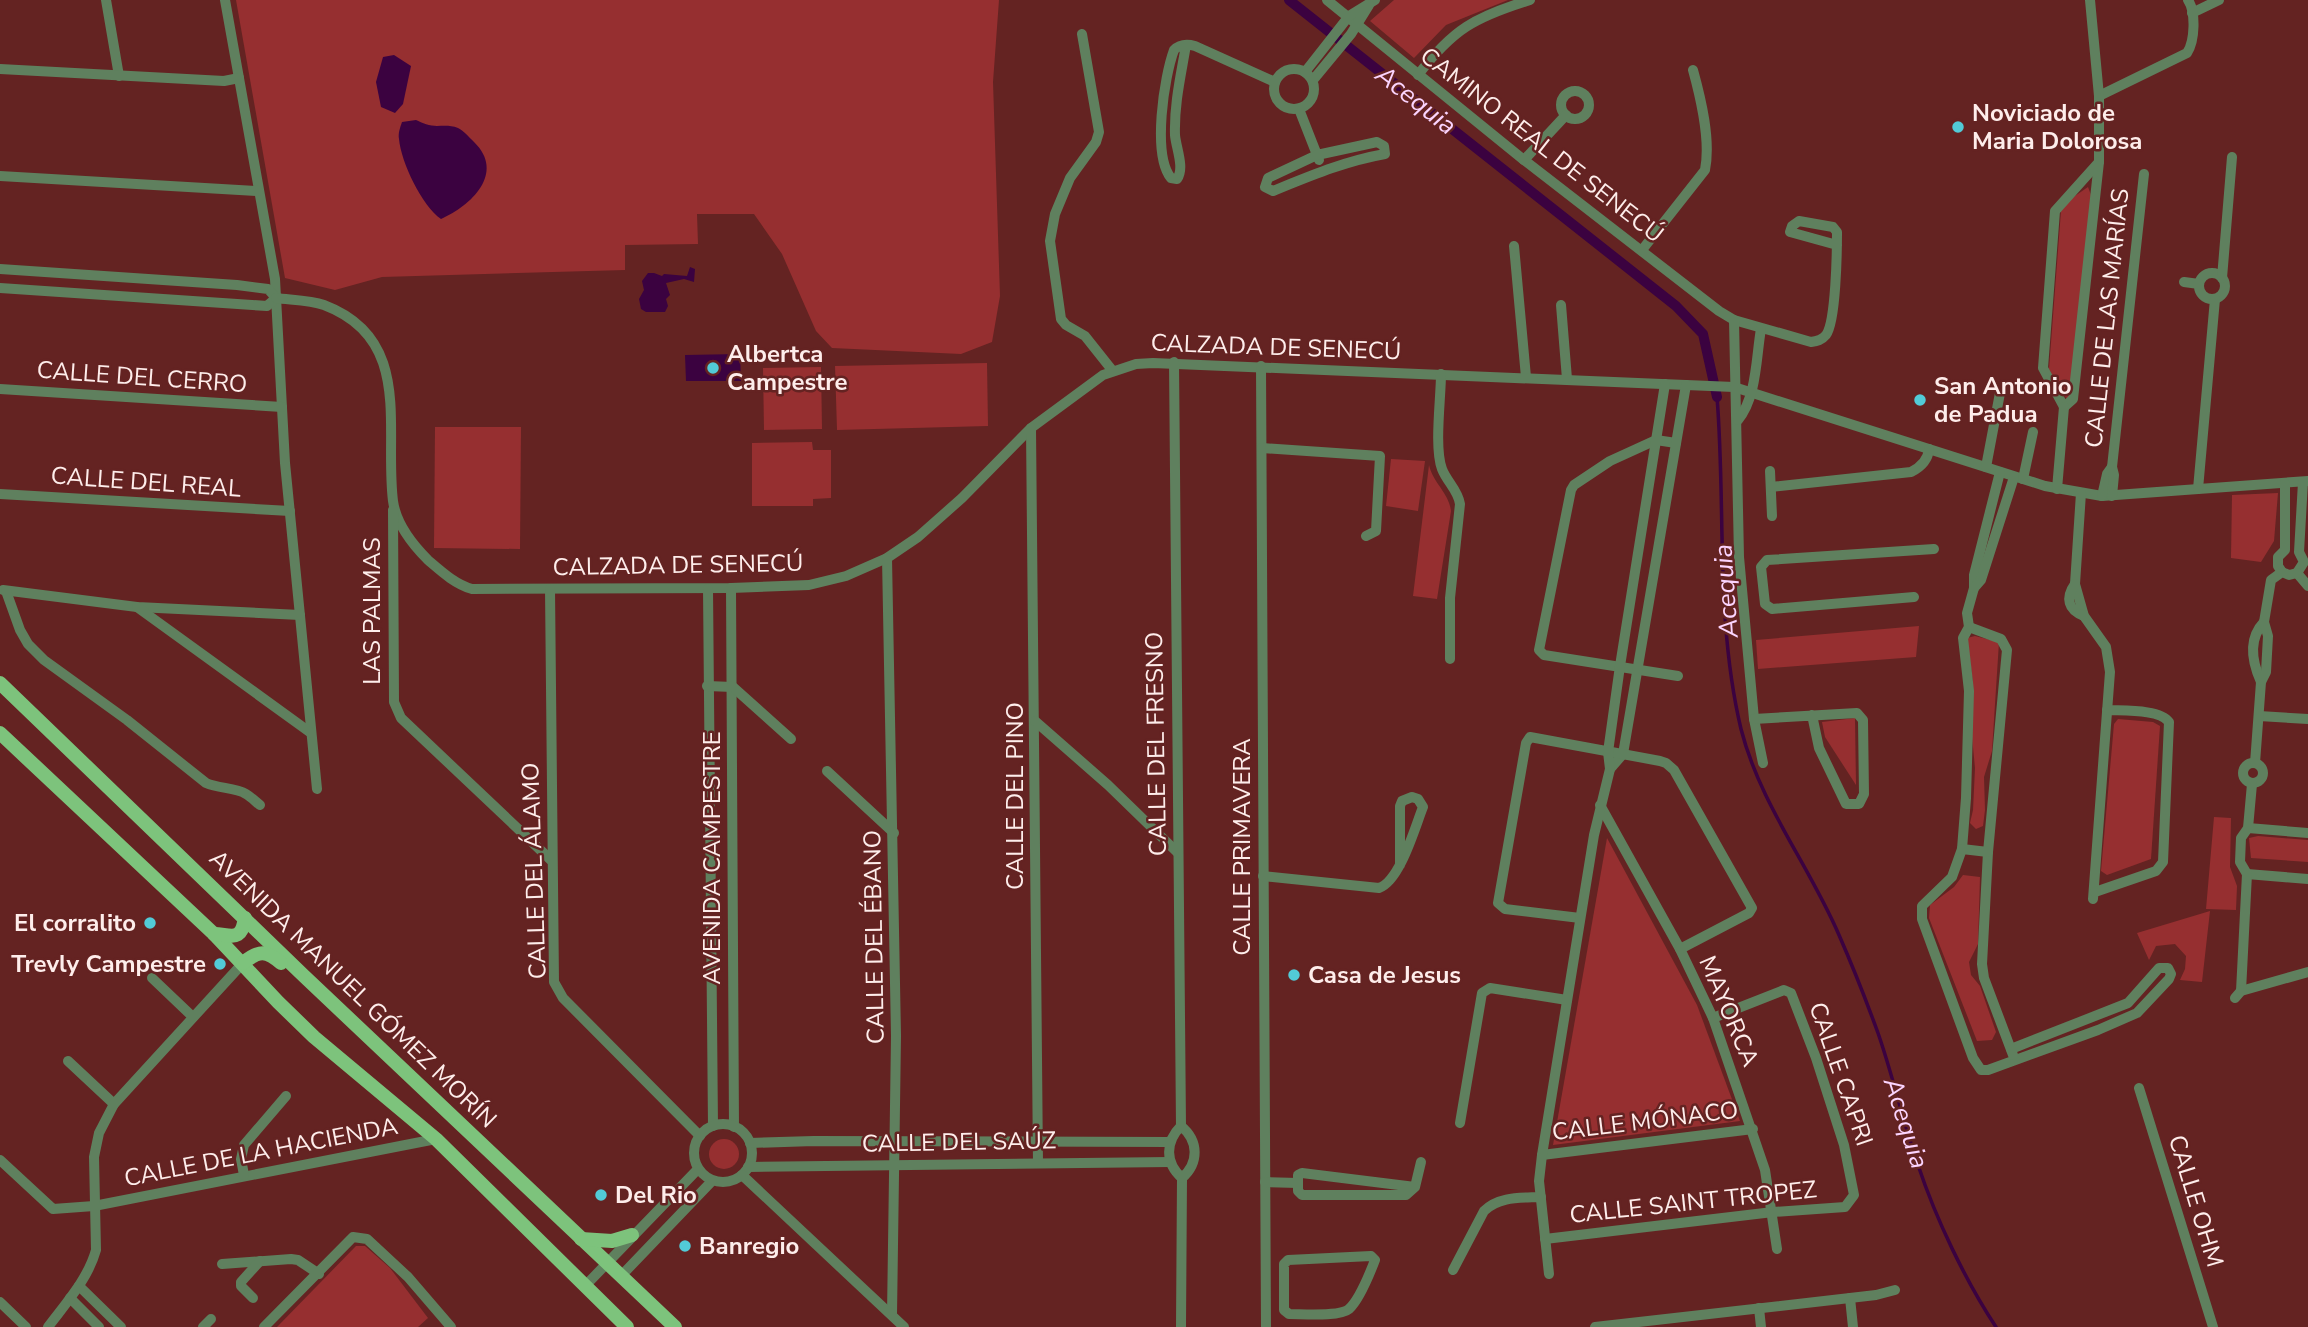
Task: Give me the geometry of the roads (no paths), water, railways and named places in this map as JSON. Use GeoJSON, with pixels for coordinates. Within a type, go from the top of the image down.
{"type":"FeatureCollection","features":[{"type":"Feature","properties":{"kind":"main road","name":"AVENIDA MANUEL GÓMEZ MORÍN"},"geometry":{"type":"LineString","coordinates":[[0,683],[304,976],[675,1327]]}},
{"type":"Feature","properties":{"kind":"main road","name":"AVENIDA MANUEL GÓMEZ MORÍN"},"geometry":{"type":"LineString","coordinates":[[0,733],[214,934],[314,1037],[436,1139],[627,1327]]}},
{"type":"Feature","properties":{"kind":"main road"},"geometry":{"type":"LineString","coordinates":[[214,934],[229,937],[238,934],[243,930],[245,918]]}},
{"type":"Feature","properties":{"kind":"main road"},"geometry":{"type":"LineString","coordinates":[[243,963],[255,953],[263,951],[304,976]]}},
{"type":"Feature","properties":{"kind":"main road"},"geometry":{"type":"LineString","coordinates":[[581,1239],[612,1241],[632,1236]]}},
{"type":"Feature","properties":{"kind":"street"},"geometry":{"type":"LineString","coordinates":[[106,0],[119,76]]}},
{"type":"Feature","properties":{"kind":"street"},"geometry":{"type":"LineString","coordinates":[[225,0],[275,279],[285,463],[317,789]]}},
{"type":"Feature","properties":{"kind":"street","name":"CAMINO REAL DE SENECÚ"},"geometry":{"type":"LineString","coordinates":[[1327,0],[1524,160],[1734,320],[1811,342],[1826,335],[1829,328],[1837,245]]}},
{"type":"Feature","properties":{"kind":"street"},"geometry":{"type":"LineString","coordinates":[[1418,75],[1445,41],[1462,29],[1492,13],[1530,0]]}},
{"type":"Feature","properties":{"kind":"street"},"geometry":{"type":"LineString","coordinates":[[2064,407],[2073,399],[2099,162],[2099,96],[2090,0]]}},
{"type":"Feature","properties":{"kind":"street"},"geometry":{"type":"LineString","coordinates":[[2099,96],[2187,53],[2191,46],[2192,13],[2188,0]]}},
{"type":"Feature","properties":{"kind":"street"},"geometry":{"type":"LineString","coordinates":[[2192,13],[2219,0]]}},
{"type":"Feature","properties":{"kind":"street"},"geometry":{"type":"LineString","coordinates":[[1309,76],[1300,69],[1287,70],[1278,77],[1274,93],[1279,103],[1289,109],[1306,106],[1313,97],[1309,76],[1326,45],[1349,16],[1372,2]]}},
{"type":"Feature","properties":{"kind":"street"},"geometry":{"type":"LineString","coordinates":[[1309,76],[1337,53],[1372,2]]}},
{"type":"Feature","properties":{"kind":"street"},"geometry":{"type":"LineString","coordinates":[[1082,34],[1099,132],[1096,142],[1070,177],[1060,198],[1050,241],[1051,256],[1061,319],[1085,336],[1112,370]]}},
{"type":"Feature","properties":{"kind":"street"},"geometry":{"type":"LineString","coordinates":[[1186,45],[1174,110],[1175,139],[1181,171],[1180,176],[1175,179],[1168,174],[1162,143],[1161,109],[1176,47],[1186,45],[1195,46],[1275,82]]}},
{"type":"Feature","properties":{"kind":"street"},"geometry":{"type":"LineString","coordinates":[[0,69],[224,81],[239,78]]}},
{"type":"Feature","properties":{"kind":"street"},"geometry":{"type":"LineString","coordinates":[[1643,250],[1704,170],[1706,155],[1701,100],[1693,70]]}},
{"type":"Feature","properties":{"kind":"street"},"geometry":{"type":"LineString","coordinates":[[1161,109],[1174,110]]}},
{"type":"Feature","properties":{"kind":"street"},"geometry":{"type":"LineString","coordinates":[[1299,109],[1321,170]]}},
{"type":"Feature","properties":{"kind":"street"},"geometry":{"type":"LineString","coordinates":[[1524,160],[1566,115]]}},
{"type":"Feature","properties":{"kind":"street"},"geometry":{"type":"LineString","coordinates":[[1379,141],[1384,146],[1385,154],[1321,170],[1273,191],[1265,187],[1268,178],[1317,155],[1379,141]]}},
{"type":"Feature","properties":{"kind":"street"},"geometry":{"type":"LineString","coordinates":[[2198,489],[2215,299],[2224,290],[2222,278],[2232,157]]}},
{"type":"Feature","properties":{"kind":"street"},"geometry":{"type":"LineString","coordinates":[[2057,489],[2064,407],[2043,368],[2055,211],[2099,162]]}},
{"type":"Feature","properties":{"kind":"street","name":"CALLE DE LAS MARÍAS"},"geometry":{"type":"LineString","coordinates":[[2107,496],[2114,475],[2112,467],[2144,173]]}},
{"type":"Feature","properties":{"kind":"street"},"geometry":{"type":"LineString","coordinates":[[0,176],[258,191]]}},
{"type":"Feature","properties":{"kind":"street"},"geometry":{"type":"LineString","coordinates":[[1514,246],[1526,377]]}},
{"type":"Feature","properties":{"kind":"street"},"geometry":{"type":"LineString","coordinates":[[0,269],[237,285],[268,289],[276,298]]}},
{"type":"Feature","properties":{"kind":"street"},"geometry":{"type":"LineString","coordinates":[[2215,299],[2203,295],[2199,284],[2203,277],[2210,273],[2222,278]]}},
{"type":"Feature","properties":{"kind":"street"},"geometry":{"type":"LineString","coordinates":[[2184,282],[2199,284]]}},
{"type":"Feature","properties":{"kind":"street"},"geometry":{"type":"LineString","coordinates":[[0,288],[267,306],[276,298]]}},
{"type":"Feature","properties":{"kind":"street","name":"CALZADA DE SENECÚ"},"geometry":{"type":"LineString","coordinates":[[276,298],[322,304],[346,316],[365,332],[382,357],[388,374],[391,400],[393,504],[416,549],[460,585],[472,589],[708,589],[809,585],[846,576],[887,558],[918,537],[962,499],[1031,428],[1112,370],[1136,364],[1174,362],[1734,387],[1929,453],[2057,489],[2081,493],[2107,496],[2306,482]]}},
{"type":"Feature","properties":{"kind":"street"},"geometry":{"type":"LineString","coordinates":[[1561,305],[1567,379]]}},
{"type":"Feature","properties":{"kind":"street"},"geometry":{"type":"LineString","coordinates":[[1734,320],[1741,582],[1754,719],[1763,763]]}},
{"type":"Feature","properties":{"kind":"street"},"geometry":{"type":"LineString","coordinates":[[1738,420],[1745,412],[1751,391],[1761,329]]}},
{"type":"Feature","properties":{"kind":"street","name":"CALLE DEL FRESNO"},"geometry":{"type":"LineString","coordinates":[[1174,362],[1181,1126],[1192,1139],[1195,1156],[1193,1165],[1182,1178],[1181,1327]]}},
{"type":"Feature","properties":{"kind":"street","name":"CALLE PRIMAVERA"},"geometry":{"type":"LineString","coordinates":[[1261,366],[1266,1327]]}},
{"type":"Feature","properties":{"kind":"street"},"geometry":{"type":"LineString","coordinates":[[1441,374],[1438,455],[1442,471],[1456,490],[1460,504],[1450,598],[1450,659]]}},
{"type":"Feature","properties":{"kind":"street"},"geometry":{"type":"LineString","coordinates":[[1549,1275],[1539,1181],[1542,1155],[1580,918],[1600,805],[1610,769],[1608,751],[1620,666],[1665,383]]}},
{"type":"Feature","properties":{"kind":"street"},"geometry":{"type":"LineString","coordinates":[[1610,769],[1623,754],[1686,385]]}},
{"type":"Feature","properties":{"kind":"street","name":"CALLE DEL CERRO"},"geometry":{"type":"LineString","coordinates":[[0,389],[282,407]]}},
{"type":"Feature","properties":{"kind":"street"},"geometry":{"type":"LineString","coordinates":[[1986,467],[2000,393]]}},
{"type":"Feature","properties":{"kind":"street","name":"CALLE DEL PINO"},"geometry":{"type":"LineString","coordinates":[[1031,428],[1038,1163]]}},
{"type":"Feature","properties":{"kind":"street"},"geometry":{"type":"LineString","coordinates":[[1992,531],[2019,478],[2034,432]]}},
{"type":"Feature","properties":{"kind":"street"},"geometry":{"type":"LineString","coordinates":[[1676,443],[1656,440],[1578,480],[1571,490],[1539,650],[1544,655],[1678,676]]}},
{"type":"Feature","properties":{"kind":"street"},"geometry":{"type":"LineString","coordinates":[[1262,448],[1380,456],[1376,531],[1366,536]]}},
{"type":"Feature","properties":{"kind":"street"},"geometry":{"type":"LineString","coordinates":[[1771,487],[1911,472],[1921,465],[1929,453]]}},
{"type":"Feature","properties":{"kind":"street"},"geometry":{"type":"LineString","coordinates":[[1770,471],[1772,516]]}},
{"type":"Feature","properties":{"kind":"street"},"geometry":{"type":"LineString","coordinates":[[2000,472],[1992,531],[1983,561],[1981,580],[1974,588],[1967,613],[1969,627],[1963,638],[1969,691],[1962,849],[1952,877],[1927,899],[1920,915],[1977,1066],[1981,1070],[1988,1070],[2013,1055],[2128,1003],[2156,970],[2165,967],[2170,971],[2169,979],[2137,1013],[2098,1030],[2013,1055]]}},
{"type":"Feature","properties":{"kind":"street"},"geometry":{"type":"LineString","coordinates":[[2299,552],[2294,549],[2285,550],[2278,557],[2278,566],[2282,572],[2289,575],[2297,573],[2304,562],[2299,552],[2306,482]]}},
{"type":"Feature","properties":{"kind":"street"},"geometry":{"type":"LineString","coordinates":[[2285,550],[2286,483]]}},
{"type":"Feature","properties":{"kind":"street"},"geometry":{"type":"LineString","coordinates":[[2081,493],[2075,584],[2084,616],[2100,636],[2109,656],[2110,672],[2094,896],[2156,871],[2163,862],[2169,722],[2159,714],[2108,710]]}},
{"type":"Feature","properties":{"kind":"street","name":"CALLE DEL REAL"},"geometry":{"type":"LineString","coordinates":[[0,494],[290,512]]}},
{"type":"Feature","properties":{"kind":"street","name":"LAS PALMAS"},"geometry":{"type":"LineString","coordinates":[[393,504],[396,709],[401,718],[552,861]]}},
{"type":"Feature","properties":{"kind":"street"},"geometry":{"type":"LineString","coordinates":[[1914,597],[1772,609],[1765,604],[1761,567],[1767,560],[1934,549]]}},
{"type":"Feature","properties":{"kind":"street","name":"CALLE DEL ÉBANO"},"geometry":{"type":"LineString","coordinates":[[887,558],[894,833],[895,1141],[892,1315]]}},
{"type":"Feature","properties":{"kind":"street"},"geometry":{"type":"LineString","coordinates":[[2282,572],[2271,580],[2264,622],[2255,633],[2253,660],[2261,682],[2255,763],[2263,768],[2263,777],[2258,783],[2252,784],[2248,828],[2241,838],[2239,862],[2246,874],[2238,995],[2308,972]]}},
{"type":"Feature","properties":{"kind":"street"},"geometry":{"type":"LineString","coordinates":[[2297,573],[2308,586]]}},
{"type":"Feature","properties":{"kind":"street"},"geometry":{"type":"LineString","coordinates":[[1741,582],[1763,580]]}},
{"type":"Feature","properties":{"kind":"street","name":"AVENIDA CAMPESTRE"},"geometry":{"type":"LineString","coordinates":[[731,588],[734,1127]]}},
{"type":"Feature","properties":{"kind":"street","name":"CALLE DEL ÁLAMO"},"geometry":{"type":"LineString","coordinates":[[550,589],[554,982],[563,998],[700,1136]]}},
{"type":"Feature","properties":{"kind":"street","name":"AVENIDA CAMPESTRE"},"geometry":{"type":"LineString","coordinates":[[708,589],[713,1126]]}},
{"type":"Feature","properties":{"kind":"street"},"geometry":{"type":"LineString","coordinates":[[3,590],[138,607],[300,615]]}},
{"type":"Feature","properties":{"kind":"street"},"geometry":{"type":"LineString","coordinates":[[3,590],[28,644],[44,660],[127,720],[206,783],[220,789],[246,793],[260,805]]}},
{"type":"Feature","properties":{"kind":"street"},"geometry":{"type":"LineString","coordinates":[[138,607],[311,733]]}},
{"type":"Feature","properties":{"kind":"street"},"geometry":{"type":"LineString","coordinates":[[1969,627],[2001,639],[2007,650],[1988,852],[1982,964],[1984,978],[2013,1055]]}},
{"type":"Feature","properties":{"kind":"street"},"geometry":{"type":"LineString","coordinates":[[708,686],[733,687],[791,738]]}},
{"type":"Feature","properties":{"kind":"street"},"geometry":{"type":"LineString","coordinates":[[1754,719],[1812,715],[1857,713],[1861,716],[1864,794],[1859,804],[1846,804],[1819,748],[1812,715]]}},
{"type":"Feature","properties":{"kind":"street"},"geometry":{"type":"LineString","coordinates":[[2259,716],[2308,719]]}},
{"type":"Feature","properties":{"kind":"street"},"geometry":{"type":"LineString","coordinates":[[1035,720],[1178,853]]}},
{"type":"Feature","properties":{"kind":"street"},"geometry":{"type":"LineString","coordinates":[[708,730],[733,732]]}},
{"type":"Feature","properties":{"kind":"street"},"geometry":{"type":"LineString","coordinates":[[1580,918],[1505,909],[1498,903],[1527,739],[1533,737],[1667,763],[1674,769],[1751,905],[1749,913],[1680,950]]}},
{"type":"Feature","properties":{"kind":"street"},"geometry":{"type":"LineString","coordinates":[[827,771],[894,833]]}},
{"type":"Feature","properties":{"kind":"street"},"geometry":{"type":"LineString","coordinates":[[1264,876],[1379,888],[1388,884],[1400,865],[1423,807],[1418,799],[1412,797],[1402,801],[1400,806],[1400,865]]}},
{"type":"Feature","properties":{"kind":"street","name":"MAYORCA"},"geometry":{"type":"LineString","coordinates":[[1600,805],[1680,950],[1713,1018],[1765,1170],[1777,1249]]}},
{"type":"Feature","properties":{"kind":"street"},"geometry":{"type":"LineString","coordinates":[[2248,828],[2308,833]]}},
{"type":"Feature","properties":{"kind":"street"},"geometry":{"type":"LineString","coordinates":[[1962,849],[1988,852]]}},
{"type":"Feature","properties":{"kind":"street"},"geometry":{"type":"LineString","coordinates":[[2246,874],[2308,878]]}},
{"type":"Feature","properties":{"kind":"street"},"geometry":{"type":"LineString","coordinates":[[710,911],[733,911]]}},
{"type":"Feature","properties":{"kind":"street"},"geometry":{"type":"LineString","coordinates":[[48,1327],[79,1286],[93,1261],[96,1250],[93,1174],[96,1144],[114,1104],[243,963]]}},
{"type":"Feature","properties":{"kind":"street"},"geometry":{"type":"LineString","coordinates":[[152,978],[193,1017]]}},
{"type":"Feature","properties":{"kind":"street"},"geometry":{"type":"LineString","coordinates":[[1460,1123],[1484,990],[1490,988],[1567,1000]]}},
{"type":"Feature","properties":{"kind":"street","name":"CALLE CAPRI"},"geometry":{"type":"LineString","coordinates":[[1713,1018],[1784,990],[1791,993],[1816,1058],[1847,1155],[1854,1195],[1845,1207]]}},
{"type":"Feature","properties":{"kind":"street"},"geometry":{"type":"LineString","coordinates":[[2093,1017],[2098,1030]]}},
{"type":"Feature","properties":{"kind":"street"},"geometry":{"type":"LineString","coordinates":[[712,1057],[734,1058]]}},
{"type":"Feature","properties":{"kind":"street"},"geometry":{"type":"LineString","coordinates":[[68,1061],[114,1104]]}},
{"type":"Feature","properties":{"kind":"street","name":"CALLE OHM"},"geometry":{"type":"LineString","coordinates":[[2139,1088],[2213,1327]]}},
{"type":"Feature","properties":{"kind":"street"},"geometry":{"type":"LineString","coordinates":[[244,1175],[241,1159],[244,1145],[286,1096]]}},
{"type":"Feature","properties":{"kind":"street"},"geometry":{"type":"LineString","coordinates":[[713,1126],[734,1127],[746,1136],[750,1143],[751,1159],[745,1171],[728,1182],[712,1181],[698,1169],[694,1152],[700,1136],[713,1126]]}},
{"type":"Feature","properties":{"kind":"street"},"geometry":{"type":"LineString","coordinates":[[1181,1126],[1170,1142],[1170,1162],[1182,1178]]}},
{"type":"Feature","properties":{"kind":"street","name":"CALLE MÓNACO"},"geometry":{"type":"LineString","coordinates":[[1542,1155],[1753,1129]]}},
{"type":"Feature","properties":{"kind":"street","name":"CALLE DE LA HACIENDA"},"geometry":{"type":"LineString","coordinates":[[0,1160],[53,1209],[94,1206],[436,1139]]}},
{"type":"Feature","properties":{"kind":"street","name":"CALLE DEL SAÚZ"},"geometry":{"type":"LineString","coordinates":[[750,1143],[1170,1142]]}},
{"type":"Feature","properties":{"kind":"street","name":"CALLE DEL SAÚZ"},"geometry":{"type":"LineString","coordinates":[[745,1171],[894,1164],[1170,1162]]}},
{"type":"Feature","properties":{"kind":"street"},"geometry":{"type":"LineString","coordinates":[[1415,1186],[1302,1173],[1298,1175],[1298,1191],[1302,1195],[1406,1195],[1415,1186],[1421,1162]]}},
{"type":"Feature","properties":{"kind":"street"},"geometry":{"type":"LineString","coordinates":[[585,1286],[698,1169]]}},
{"type":"Feature","properties":{"kind":"street"},"geometry":{"type":"LineString","coordinates":[[745,1171],[904,1327]]}},
{"type":"Feature","properties":{"kind":"street"},"geometry":{"type":"LineString","coordinates":[[621,1276],[712,1181]]}},
{"type":"Feature","properties":{"kind":"street"},"geometry":{"type":"LineString","coordinates":[[1265,1182],[1298,1184]]}},
{"type":"Feature","properties":{"kind":"street"},"geometry":{"type":"LineString","coordinates":[[1452,1270],[1490,1205],[1504,1200],[1541,1196]]}},
{"type":"Feature","properties":{"kind":"street","name":"CALLE SAINT TROPEZ"},"geometry":{"type":"LineString","coordinates":[[1545,1239],[1773,1212],[1845,1207]]}},
{"type":"Feature","properties":{"kind":"street"},"geometry":{"type":"LineString","coordinates":[[264,1327],[354,1237],[363,1237],[408,1277],[451,1327]]}},
{"type":"Feature","properties":{"kind":"street"},"geometry":{"type":"LineString","coordinates":[[1371,1256],[1375,1260],[1351,1307],[1340,1313],[1287,1314],[1284,1310],[1284,1288],[1284,1264],[1288,1260],[1371,1256]]}},
{"type":"Feature","properties":{"kind":"street"},"geometry":{"type":"LineString","coordinates":[[222,1264],[298,1260],[319,1274]]}},
{"type":"Feature","properties":{"kind":"street"},"geometry":{"type":"LineString","coordinates":[[253,1298],[241,1286],[241,1282],[260,1261]]}},
{"type":"Feature","properties":{"kind":"street"},"geometry":{"type":"LineString","coordinates":[[79,1286],[121,1327]]}},
{"type":"Feature","properties":{"kind":"street"},"geometry":{"type":"LineString","coordinates":[[1266,1288],[1284,1288]]}},
{"type":"Feature","properties":{"kind":"street"},"geometry":{"type":"LineString","coordinates":[[1595,1327],[1876,1295],[1895,1290]]}},
{"type":"Feature","properties":{"kind":"street"},"geometry":{"type":"LineString","coordinates":[[70,1298],[99,1327]]}},
{"type":"Feature","properties":{"kind":"street"},"geometry":{"type":"LineString","coordinates":[[1850,1298],[1853,1327]]}},
{"type":"Feature","properties":{"kind":"street"},"geometry":{"type":"LineString","coordinates":[[0,1302],[26,1327]]}},
{"type":"Feature","properties":{"kind":"street"},"geometry":{"type":"LineString","coordinates":[[1759,1308],[1761,1327]]}},
{"type":"Feature","properties":{"kind":"waterway","name":"Acequia"},"geometry":{"type":"LineString","coordinates":[[1289,0],[1676,306],[1703,334],[1717,397]]}},
{"type":"Feature","properties":{"kind":"waterway","name":"Acequia"},"geometry":{"type":"LineString","coordinates":[[1717,397],[1724,605],[1733,688],[1749,757],[1772,809],[1839,935],[1883,1049],[1925,1186],[1962,1269],[1996,1327]]}},
{"type":"Feature","properties":{"kind":"place","name":"Noviciado de Maria Dolorosa"},"geometry":{"type":"Point","coordinates":[1958,127]}},
{"type":"Feature","properties":{"kind":"place","name":"Albertca Campestre"},"geometry":{"type":"Point","coordinates":[713,368]}},
{"type":"Feature","properties":{"kind":"place","name":"San Antonio de Padua"},"geometry":{"type":"Point","coordinates":[1920,400]}},
{"type":"Feature","properties":{"kind":"place","name":"El corralito"},"geometry":{"type":"Point","coordinates":[150,923]}},
{"type":"Feature","properties":{"kind":"place","name":"Trevly Campestre"},"geometry":{"type":"Point","coordinates":[220,964]}},
{"type":"Feature","properties":{"kind":"place","name":"Casa de Jesus"},"geometry":{"type":"Point","coordinates":[1294,975]}},
{"type":"Feature","properties":{"kind":"place","name":"Del Rio"},"geometry":{"type":"Point","coordinates":[601,1195]}},
{"type":"Feature","properties":{"kind":"place","name":"Banregio"},"geometry":{"type":"Point","coordinates":[685,1246]}}]}
